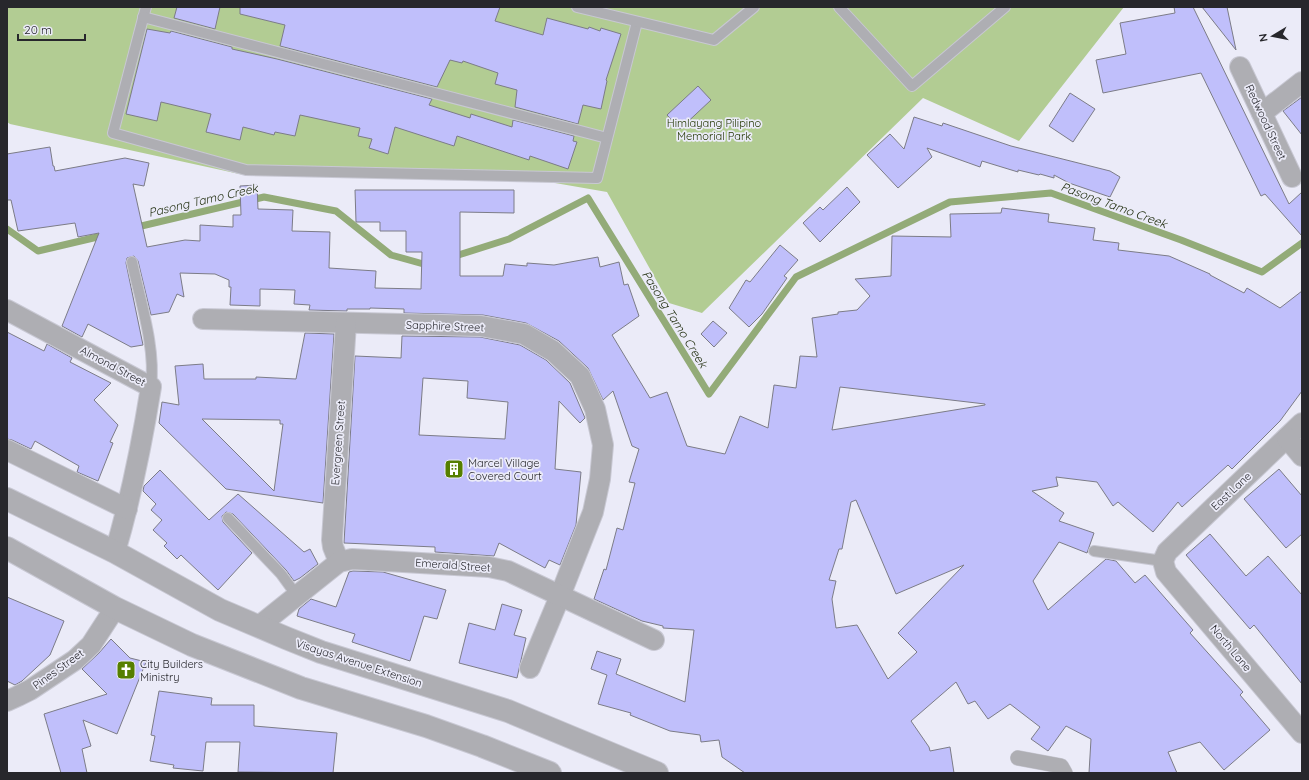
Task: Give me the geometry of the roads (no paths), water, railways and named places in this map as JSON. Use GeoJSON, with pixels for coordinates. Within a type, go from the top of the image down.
{"type":"FeatureCollection","features":[{"type":"Feature","properties":{"kind":"street","name":"Redwood Street"},"geometry":{"type":"LineString","coordinates":[[1240,67],[1292,177]]}},
{"type":"Feature","properties":{"kind":"street"},"geometry":{"type":"LineString","coordinates":[[1262,113],[1302,82]]}},
{"type":"Feature","properties":{"kind":"street","name":"Almond Street"},"geometry":{"type":"LineString","coordinates":[[7,310],[151,387],[127,509],[115,552]]}},
{"type":"Feature","properties":{"kind":"street","name":"Sapphire Street"},"geometry":{"type":"LineString","coordinates":[[203,319],[346,324],[481,326],[524,334],[553,351],[580,376],[595,409],[603,445],[600,479],[593,512],[530,668]]}},
{"type":"Feature","properties":{"kind":"street","name":"Evergreen Street"},"geometry":{"type":"LineString","coordinates":[[339,562],[332,540],[346,324]]}},
{"type":"Feature","properties":{"kind":"street","name":"East Lane"},"geometry":{"type":"LineString","coordinates":[[1163,562],[1167,552],[1302,423]]}},
{"type":"Feature","properties":{"kind":"street"},"geometry":{"type":"LineString","coordinates":[[1287,438],[1302,456]]}},
{"type":"Feature","properties":{"kind":"street"},"geometry":{"type":"LineString","coordinates":[[7,450],[127,509]]}},
{"type":"Feature","properties":{"kind":"street","name":"Visayas Avenue Extension"},"geometry":{"type":"LineString","coordinates":[[9,504],[115,552],[220,610],[321,652],[508,711],[657,773]]}},
{"type":"Feature","properties":{"kind":"street"},"geometry":{"type":"LineString","coordinates":[[7,548],[115,608],[192,645],[301,688],[426,726],[550,773]]}},
{"type":"Feature","properties":{"kind":"street","name":"Emerald Street"},"geometry":{"type":"LineString","coordinates":[[339,562],[352,559],[489,567],[508,571],[654,640]]}},
{"type":"Feature","properties":{"kind":"street"},"geometry":{"type":"LineString","coordinates":[[259,626],[339,562]]}},
{"type":"Feature","properties":{"kind":"street","name":"North Lane"},"geometry":{"type":"LineString","coordinates":[[1163,562],[1166,572],[1302,733]]}},
{"type":"Feature","properties":{"kind":"street","name":"Pines Street"},"geometry":{"type":"LineString","coordinates":[[7,701],[30,690],[75,660],[91,645],[115,608]]}},
{"type":"Feature","properties":{"kind":"street"},"geometry":{"type":"LineString","coordinates":[[1018,758],[1061,766],[1065,773]]}},
{"type":"Feature","properties":{"kind":"lane"},"geometry":{"type":"LineString","coordinates":[[146,7],[113,133],[246,170],[597,178],[637,22]]}},
{"type":"Feature","properties":{"kind":"lane"},"geometry":{"type":"LineString","coordinates":[[577,7],[714,40],[754,7]]}},
{"type":"Feature","properties":{"kind":"lane"},"geometry":{"type":"LineString","coordinates":[[839,7],[912,86],[1005,7]]}},
{"type":"Feature","properties":{"kind":"lane"},"geometry":{"type":"LineString","coordinates":[[143,17],[608,138]]}},
{"type":"Feature","properties":{"kind":"lane"},"geometry":{"type":"LineString","coordinates":[[132,262],[150,345],[153,375],[151,387]]}},
{"type":"Feature","properties":{"kind":"lane"},"geometry":{"type":"LineString","coordinates":[[228,518],[280,574],[297,596]]}},
{"type":"Feature","properties":{"kind":"lane"},"geometry":{"type":"LineString","coordinates":[[1094,551],[1163,562]]}},
{"type":"Feature","properties":{"kind":"waterway","name":"Pasong Tamo Creek"},"geometry":{"type":"LineString","coordinates":[[452,257],[509,239],[588,198],[709,394],[796,277],[950,202],[1051,193],[1181,240],[1262,272],[1302,243]]}},
{"type":"Feature","properties":{"kind":"waterway","name":"Pasong Tamo Creek"},"geometry":{"type":"LineString","coordinates":[[133,228],[264,197],[336,211],[391,255],[427,265],[431,264]]}},
{"type":"Feature","properties":{"kind":"waterway","name":"Pasong Tamo Creek"},"geometry":{"type":"LineString","coordinates":[[7,229],[38,251],[106,235]]}},
{"type":"Feature","properties":{"kind":"place","name":"Marcel Village Covered Court"},"geometry":{"type":"Point","coordinates":[454,469]}},
{"type":"Feature","properties":{"kind":"place","name":"City Builders Ministry"},"geometry":{"type":"Point","coordinates":[126,670]}},
{"type":"Feature","properties":{"kind":"park label","name":"Himlayang Pilipino Memorial Park"},"geometry":{"type":"Point","coordinates":[714,129]}}]}
